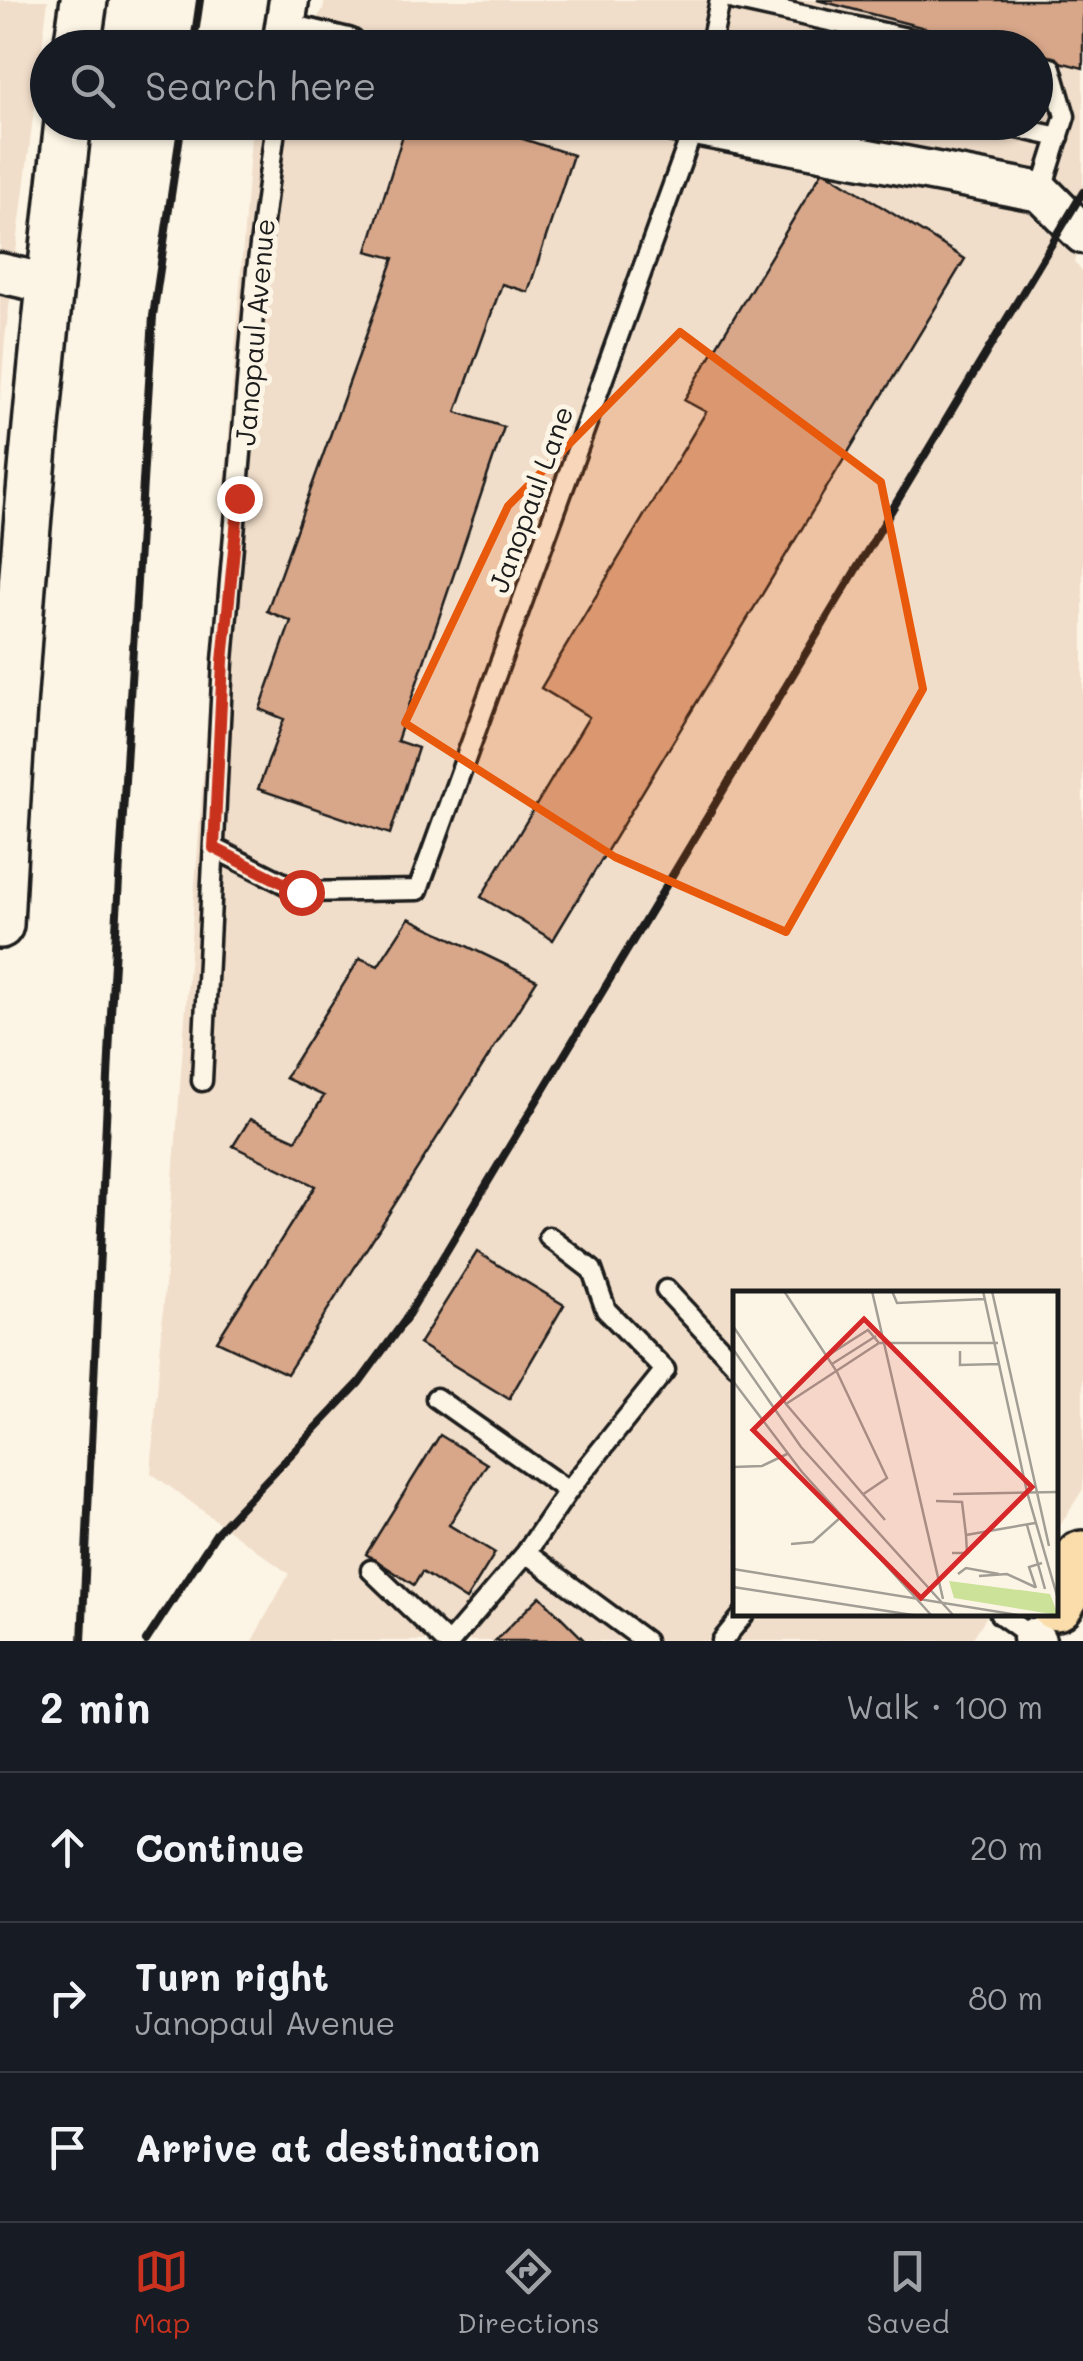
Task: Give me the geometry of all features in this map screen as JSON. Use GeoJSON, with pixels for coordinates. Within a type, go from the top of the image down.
{"type":"FeatureCollection","features":[{"type":"Feature","properties":{"kind":"main road"},"geometry":{"type":"LineString","coordinates":[[1058,1593],[1083,1559]]}},
{"type":"Feature","properties":{"kind":"street"},"geometry":{"type":"LineString","coordinates":[[80,30],[84,0]]}},
{"type":"Feature","properties":{"kind":"street"},"geometry":{"type":"LineString","coordinates":[[0,924],[32,442],[66,140]]}},
{"type":"Feature","properties":{"kind":"street"},"geometry":{"type":"LineString","coordinates":[[771,140],[1041,192],[1083,234]]}},
{"type":"Feature","properties":{"kind":"street"},"geometry":{"type":"LineString","coordinates":[[0,273],[49,284]]}},
{"type":"Feature","properties":{"kind":"lane"},"geometry":{"type":"LineString","coordinates":[[714,30],[720,0]]}},
{"type":"Feature","properties":{"kind":"lane"},"geometry":{"type":"LineString","coordinates":[[734,0],[870,30]]}},
{"type":"Feature","properties":{"kind":"lane"},"geometry":{"type":"LineString","coordinates":[[1041,192],[1065,116],[1053,89]]}},
{"type":"Feature","properties":{"kind":"lane"},"geometry":{"type":"LineString","coordinates":[[1053,136],[1058,137]]}},
{"type":"Feature","properties":{"kind":"lane","name":"Janopaul Avenue"},"geometry":{"type":"LineString","coordinates":[[202,1082],[223,661],[258,268],[274,140]]}},
{"type":"Feature","properties":{"kind":"lane","name":"Janopaul Lane"},"geometry":{"type":"LineString","coordinates":[[214,848],[301,892],[418,890],[682,140]]}},
{"type":"Feature","properties":{"kind":"lane"},"geometry":{"type":"LineString","coordinates":[[371,1570],[448,1641],[526,1553],[568,1491],[666,1370],[606,1310],[592,1270],[549,1238]]}},
{"type":"Feature","properties":{"kind":"lane"},"geometry":{"type":"LineString","coordinates":[[666,1290],[733,1363]]}},
{"type":"Feature","properties":{"kind":"lane"},"geometry":{"type":"LineString","coordinates":[[436,1398],[568,1491]]}},
{"type":"Feature","properties":{"kind":"lane"},"geometry":{"type":"LineString","coordinates":[[526,1553],[645,1641]]}},
{"type":"Feature","properties":{"kind":"lane"},"geometry":{"type":"LineString","coordinates":[[722,1641],[742,1616]]}},
{"type":"Feature","properties":{"kind":"highlighted area"},"geometry":{"type":"Polygon","coordinates":[[[680,332],[881,482],[923,689],[786,932],[615,857],[405,723],[508,506],[680,332]]]}},
{"type":"Feature","properties":{"kind":"shaded area"},"geometry":{"type":"Polygon","coordinates":[[[0,0],[48,0],[44,30],[30,30],[30,140],[0,403],[0,0]]]}},
{"type":"Feature","properties":{"kind":"shaded area"},"geometry":{"type":"Polygon","coordinates":[[[325,0],[1083,0],[1083,247],[1074,262],[1083,272],[1083,1489],[1058,1529],[1058,1291],[733,1291],[733,1616],[987,1616],[971,1641],[252,1641],[289,1574],[151,1473],[251,140],[1053,140],[1053,30],[310,30],[325,0]]]}},
{"type":"Feature","properties":{"kind":"building"},"geometry":{"type":"Polygon","coordinates":[[[817,0],[1083,0],[1083,68],[1053,60],[1053,30],[933,30],[817,0]]]}},
{"type":"Feature","properties":{"kind":"building"},"geometry":{"type":"Polygon","coordinates":[[[401,140],[526,140],[573,155],[528,292],[502,284],[456,412],[504,427],[397,741],[418,748],[390,834],[258,789],[284,719],[260,709],[291,621],[267,611],[394,258],[367,251],[401,140]]]}},
{"type":"Feature","properties":{"kind":"building"},"geometry":{"type":"Polygon","coordinates":[[[823,170],[965,259],[553,940],[481,897],[589,717],[541,688],[706,412],[684,400],[823,170]]]}},
{"type":"Feature","properties":{"kind":"building"},"geometry":{"type":"Polygon","coordinates":[[[409,918],[537,980],[287,1374],[217,1341],[315,1186],[233,1146],[250,1119],[296,1140],[324,1096],[285,1078],[360,958],[378,966],[409,918]]]}},
{"type":"Feature","properties":{"kind":"building"},"geometry":{"type":"Polygon","coordinates":[[[477,1252],[564,1305],[509,1399],[419,1344],[477,1252]]]}},
{"type":"Feature","properties":{"kind":"building"},"geometry":{"type":"Polygon","coordinates":[[[440,1435],[487,1464],[449,1525],[495,1553],[466,1600],[422,1572],[414,1585],[366,1554],[440,1435]]]}},
{"type":"Feature","properties":{"kind":"building"},"geometry":{"type":"Polygon","coordinates":[[[540,1596],[585,1641],[495,1641],[540,1596]]]}},
{"type":"Feature","properties":{"kind":"railway"},"geometry":{"type":"LineString","coordinates":[[196,30],[200,0]]}},
{"type":"Feature","properties":{"kind":"railway"},"geometry":{"type":"LineString","coordinates":[[82,1641],[111,1013],[153,316],[179,140]]}},
{"type":"Feature","properties":{"kind":"railway"},"geometry":{"type":"LineString","coordinates":[[146,1641],[218,1531],[359,1383],[405,1320],[1083,192]]}},
{"type":"Feature","properties":{"kind":"route"},"geometry":{"type":"LineString","coordinates":[[239,498],[223,661],[214,848],[301,892]]}}]}
